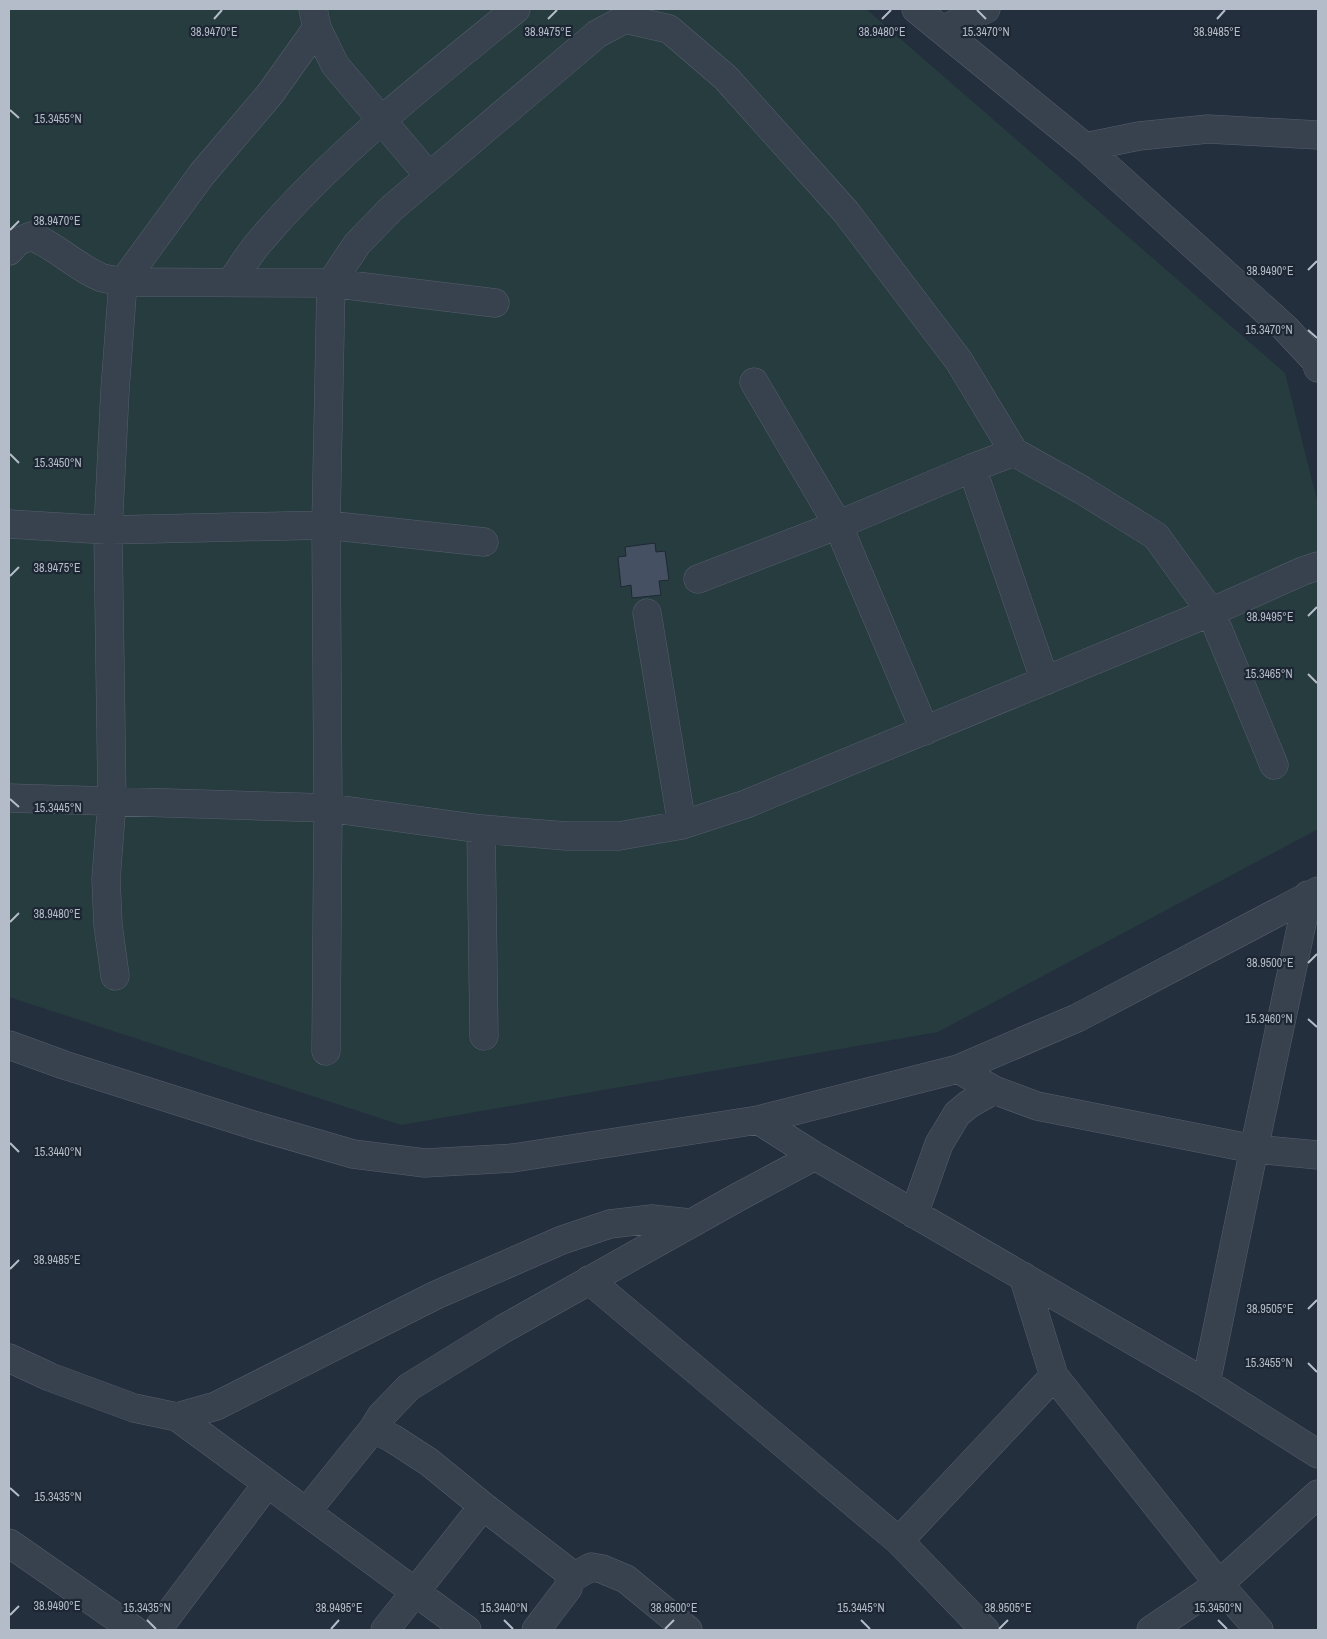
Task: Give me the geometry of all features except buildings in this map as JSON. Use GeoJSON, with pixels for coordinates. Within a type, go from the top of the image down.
{"type":"FeatureCollection","features":[{"type":"Feature","properties":{"kind":"street"},"geometry":{"type":"LineString","coordinates":[[231,282],[261,240],[314,182],[382,120],[516,9]]}},
{"type":"Feature","properties":{"kind":"street"},"geometry":{"type":"LineString","coordinates":[[916,9],[1085,147],[1284,328],[1317,363]]}},
{"type":"Feature","properties":{"kind":"street"},"geometry":{"type":"LineString","coordinates":[[942,30],[986,9]]}},
{"type":"Feature","properties":{"kind":"street"},"geometry":{"type":"LineString","coordinates":[[315,18],[335,65],[429,176]]}},
{"type":"Feature","properties":{"kind":"street"},"geometry":{"type":"LineString","coordinates":[[115,976],[108,925],[106,879],[112,801],[108,530],[123,282],[202,174],[270,94],[315,18]]}},
{"type":"Feature","properties":{"kind":"street"},"geometry":{"type":"LineString","coordinates":[[326,1051],[328,808],[326,525],[331,283],[356,244],[392,208],[597,34],[625,20],[669,29],[726,78],[846,212],[959,361],[1014,452],[1082,490],[1156,536],[1211,612],[1274,765]]}},
{"type":"Feature","properties":{"kind":"street"},"geometry":{"type":"LineString","coordinates":[[1085,147],[1139,136],[1208,129],[1318,135]]}},
{"type":"Feature","properties":{"kind":"street"},"geometry":{"type":"LineString","coordinates":[[9,251],[17,242],[31,236],[44,241],[74,263],[102,278],[123,282],[331,283],[495,303]]}},
{"type":"Feature","properties":{"kind":"street"},"geometry":{"type":"LineString","coordinates":[[754,382],[838,525],[925,731]]}},
{"type":"Feature","properties":{"kind":"street"},"geometry":{"type":"LineString","coordinates":[[698,579],[838,525],[1014,452]]}},
{"type":"Feature","properties":{"kind":"street"},"geometry":{"type":"LineString","coordinates":[[972,468],[1045,681]]}},
{"type":"Feature","properties":{"kind":"street"},"geometry":{"type":"LineString","coordinates":[[9,524],[108,530],[326,525],[484,542]]}},
{"type":"Feature","properties":{"kind":"street"},"geometry":{"type":"LineString","coordinates":[[9,798],[328,808],[481,829],[566,836],[618,836],[682,825],[746,804],[1318,566]]}},
{"type":"Feature","properties":{"kind":"street"},"geometry":{"type":"LineString","coordinates":[[647,613],[682,825]]}},
{"type":"Feature","properties":{"kind":"street"},"geometry":{"type":"LineString","coordinates":[[481,829],[484,1036]]}},
{"type":"Feature","properties":{"kind":"street"},"geometry":{"type":"LineString","coordinates":[[9,1045],[64,1065],[243,1122],[352,1154],[425,1163],[513,1158],[758,1120],[958,1069],[1077,1018],[1313,893]]}},
{"type":"Feature","properties":{"kind":"street"},"geometry":{"type":"LineString","coordinates":[[1206,1383],[1254,1149],[1313,893]]}},
{"type":"Feature","properties":{"kind":"street"},"geometry":{"type":"LineString","coordinates":[[958,1069],[994,1090],[1037,1106],[1254,1149],[1318,1155]]}},
{"type":"Feature","properties":{"kind":"street"},"geometry":{"type":"LineString","coordinates":[[914,1214],[939,1144],[957,1114],[969,1104],[994,1090]]}},
{"type":"Feature","properties":{"kind":"street"},"geometry":{"type":"LineString","coordinates":[[758,1120],[815,1156],[1206,1383],[1318,1454]]}},
{"type":"Feature","properties":{"kind":"street"},"geometry":{"type":"LineString","coordinates":[[306,1512],[373,1429],[381,1416],[409,1388],[503,1329],[690,1223],[815,1156]]}},
{"type":"Feature","properties":{"kind":"street"},"geometry":{"type":"LineString","coordinates":[[177,1418],[216,1406],[436,1295],[562,1240],[610,1224],[652,1219],[690,1223]]}},
{"type":"Feature","properties":{"kind":"street"},"geometry":{"type":"LineString","coordinates":[[1023,1276],[1054,1376],[1218,1584],[1260,1630]]}},
{"type":"Feature","properties":{"kind":"street"},"geometry":{"type":"LineString","coordinates":[[589,1280],[899,1541],[986,1630]]}},
{"type":"Feature","properties":{"kind":"street"},"geometry":{"type":"LineString","coordinates":[[9,1358],[50,1377],[134,1408],[177,1418],[467,1630]]}},
{"type":"Feature","properties":{"kind":"street"},"geometry":{"type":"LineString","coordinates":[[899,1541],[1054,1376]]}},
{"type":"Feature","properties":{"kind":"street"},"geometry":{"type":"LineString","coordinates":[[373,1429],[392,1438],[429,1462],[566,1570],[570,1579],[568,1588],[536,1630]]}},
{"type":"Feature","properties":{"kind":"street"},"geometry":{"type":"LineString","coordinates":[[157,1630],[267,1484]]}},
{"type":"Feature","properties":{"kind":"street"},"geometry":{"type":"LineString","coordinates":[[1151,1630],[1218,1584],[1318,1494]]}},
{"type":"Feature","properties":{"kind":"street"},"geometry":{"type":"LineString","coordinates":[[385,1630],[483,1506]]}},
{"type":"Feature","properties":{"kind":"street"},"geometry":{"type":"LineString","coordinates":[[9,1543],[134,1630]]}},
{"type":"Feature","properties":{"kind":"street"},"geometry":{"type":"LineString","coordinates":[[570,1579],[591,1567],[602,1569],[626,1579],[688,1630]]}},
{"type":"Feature","properties":{"kind":"green space"},"geometry":{"type":"Polygon","coordinates":[[[9,9],[866,9],[1285,373],[1318,504],[1318,829],[938,1032],[401,1125],[9,997],[9,9]]]}}]}
